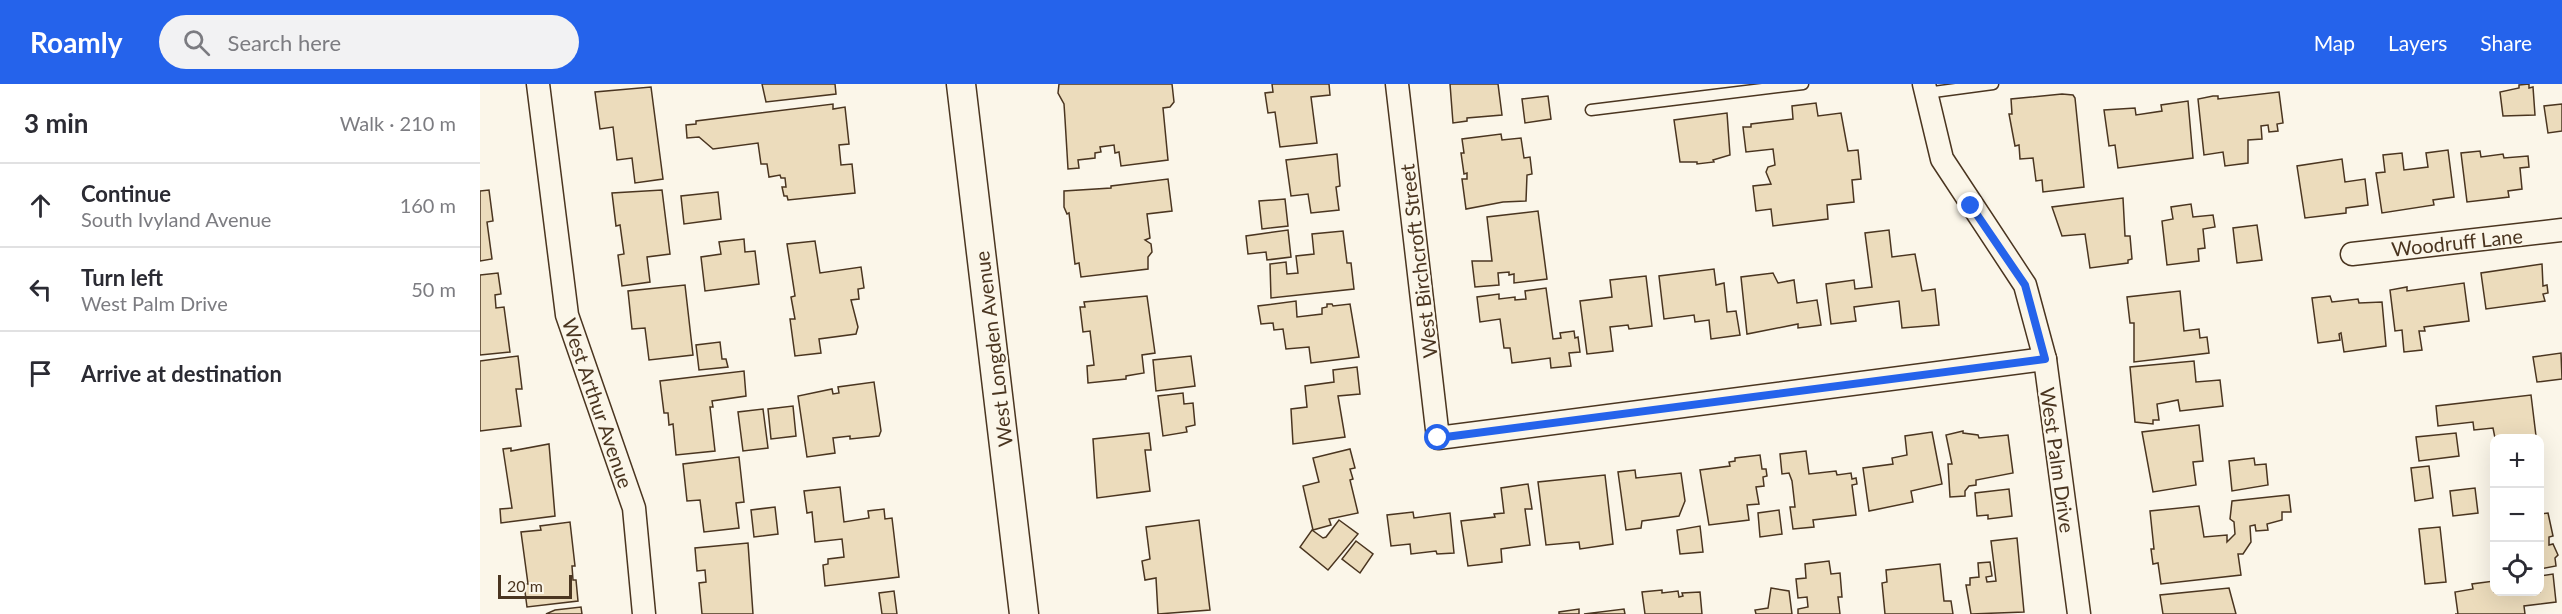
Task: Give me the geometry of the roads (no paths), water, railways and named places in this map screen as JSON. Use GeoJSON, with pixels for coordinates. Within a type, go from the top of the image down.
{"type":"FeatureCollection","features":[{"type":"Feature","properties":{"kind":"street","name":"West Arthur Avenue"},"geometry":{"type":"LineString","coordinates":[[538,84],[567,315],[634,508],[644,614]]}},
{"type":"Feature","properties":{"kind":"street","name":"West Longden Avenue"},"geometry":{"type":"LineString","coordinates":[[961,84],[1024,614]]}},
{"type":"Feature","properties":{"kind":"street","name":"West Birchcroft Street"},"geometry":{"type":"LineString","coordinates":[[1397,84],[1438,438],[2045,359]]}},
{"type":"Feature","properties":{"kind":"street","name":"West Palm Drive"},"geometry":{"type":"LineString","coordinates":[[1925,88],[1942,159],[2025,285],[2045,359],[2079,614]]}},
{"type":"Feature","properties":{"kind":"street","name":"Woodruff Lane"},"geometry":{"type":"LineString","coordinates":[[2352,254],[2562,230]]}},
{"type":"Feature","properties":{"kind":"lane"},"geometry":{"type":"LineString","coordinates":[[1591,110],[1803,84]]}},
{"type":"Feature","properties":{"kind":"lane"},"geometry":{"type":"LineString","coordinates":[[1925,88],[1993,84]]}}]}
